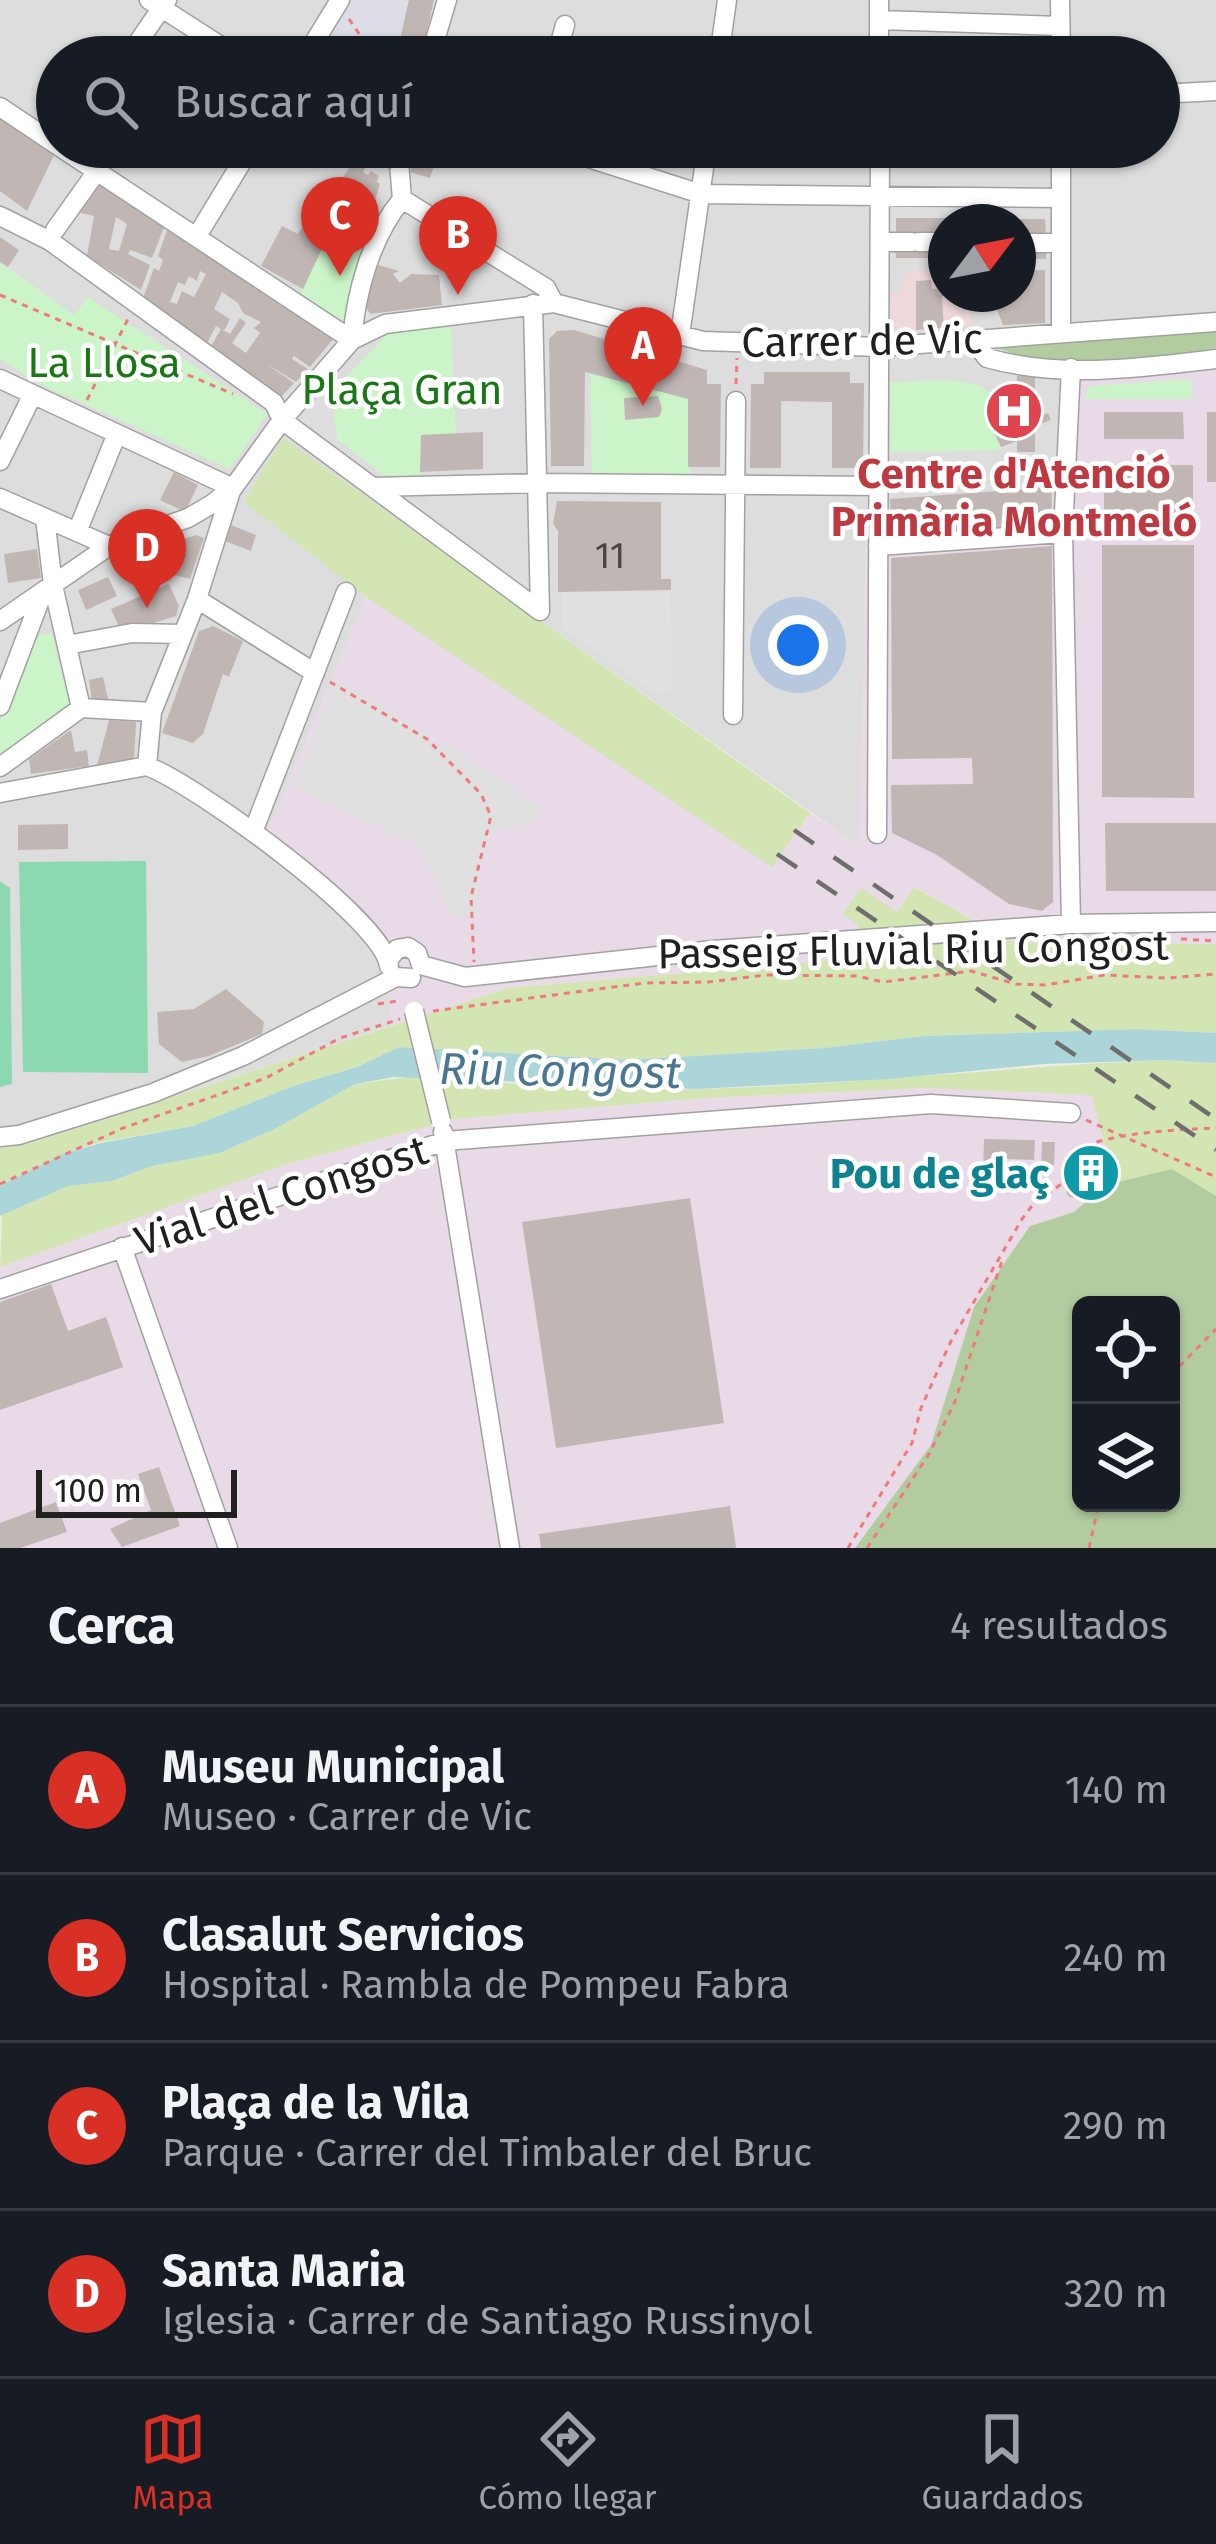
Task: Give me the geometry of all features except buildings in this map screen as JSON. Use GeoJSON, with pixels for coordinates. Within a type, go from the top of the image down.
{"type":"FeatureCollection","features":[{"type":"Feature","properties":{"kind":"street"},"geometry":{"type":"LineString","coordinates":[[436,36],[447,0]]}},
{"type":"Feature","properties":{"kind":"street"},"geometry":{"type":"LineString","coordinates":[[722,36],[727,0]]}},
{"type":"Feature","properties":{"kind":"street"},"geometry":{"type":"LineString","coordinates":[[1060,0],[1060,36]]}},
{"type":"Feature","properties":{"kind":"street"},"geometry":{"type":"LineString","coordinates":[[318,36],[339,2]]}},
{"type":"Feature","properties":{"kind":"street"},"geometry":{"type":"LineString","coordinates":[[140,36],[159,3],[207,36]]}},
{"type":"Feature","properties":{"kind":"street"},"geometry":{"type":"LineString","coordinates":[[879,10],[1060,26]]}},
{"type":"Feature","properties":{"kind":"street"},"geometry":{"type":"LineString","coordinates":[[562,36],[565,25]]}},
{"type":"Feature","properties":{"kind":"street"},"geometry":{"type":"LineString","coordinates":[[1180,93],[1216,91]]}},
{"type":"Feature","properties":{"kind":"street"},"geometry":{"type":"LineString","coordinates":[[0,107],[36,131]]}},
{"type":"Feature","properties":{"kind":"street"},"geometry":{"type":"LineString","coordinates":[[92,168],[352,340]]}},
{"type":"Feature","properties":{"kind":"street"},"geometry":{"type":"LineString","coordinates":[[197,236],[238,168]]}},
{"type":"Feature","properties":{"kind":"street"},"geometry":{"type":"LineString","coordinates":[[352,340],[364,275],[389,216],[402,199],[401,168]]}},
{"type":"Feature","properties":{"kind":"street"},"geometry":{"type":"LineString","coordinates":[[619,168],[700,194],[1061,197]]}},
{"type":"Feature","properties":{"kind":"street"},"geometry":{"type":"LineString","coordinates":[[680,335],[704,168]]}},
{"type":"Feature","properties":{"kind":"street"},"geometry":{"type":"LineString","coordinates":[[878,834],[880,168]]}},
{"type":"Feature","properties":{"kind":"street"},"geometry":{"type":"LineString","coordinates":[[1060,334],[1061,168]]}},
{"type":"Feature","properties":{"kind":"street"},"geometry":{"type":"LineString","coordinates":[[52,236],[97,171]]}},
{"type":"Feature","properties":{"kind":"street","name":"Carrer de Vic"},"geometry":{"type":"LineString","coordinates":[[402,199],[546,288],[554,303],[680,335],[737,344],[879,347],[1216,322]]}},
{"type":"Feature","properties":{"kind":"street"},"geometry":{"type":"LineString","coordinates":[[0,216],[52,236],[136,305],[274,403],[282,420],[541,611],[533,304]]}},
{"type":"Feature","properties":{"kind":"street"},"geometry":{"type":"LineString","coordinates":[[880,242],[928,242]]}},
{"type":"Feature","properties":{"kind":"street"},"geometry":{"type":"LineString","coordinates":[[1036,243],[1061,244]]}},
{"type":"Feature","properties":{"kind":"street"},"geometry":{"type":"LineString","coordinates":[[147,766],[152,712],[233,488],[282,420],[352,340],[386,324],[554,303]]}},
{"type":"Feature","properties":{"kind":"street"},"geometry":{"type":"LineString","coordinates":[[974,340],[987,358],[1071,368],[1120,370],[1216,359]]}},
{"type":"Feature","properties":{"kind":"street"},"geometry":{"type":"LineString","coordinates":[[1071,368],[1063,533],[1071,924]]}},
{"type":"Feature","properties":{"kind":"street"},"geometry":{"type":"LineString","coordinates":[[0,379],[233,488]]}},
{"type":"Feature","properties":{"kind":"street"},"geometry":{"type":"LineString","coordinates":[[0,461],[32,396]]}},
{"type":"Feature","properties":{"kind":"street"},"geometry":{"type":"LineString","coordinates":[[733,715],[736,401]]}},
{"type":"Feature","properties":{"kind":"street"},"geometry":{"type":"LineString","coordinates":[[77,532],[116,436]]}},
{"type":"Feature","properties":{"kind":"street"},"geometry":{"type":"LineString","coordinates":[[374,487],[539,483],[878,486]]}},
{"type":"Feature","properties":{"kind":"street"},"geometry":{"type":"LineString","coordinates":[[0,621],[109,546],[198,514],[233,488]]}},
{"type":"Feature","properties":{"kind":"street"},"geometry":{"type":"LineString","coordinates":[[0,499],[109,546]]}},
{"type":"Feature","properties":{"kind":"street"},"geometry":{"type":"LineString","coordinates":[[198,514],[213,518],[218,530]]}},
{"type":"Feature","properties":{"kind":"street"},"geometry":{"type":"LineString","coordinates":[[46,518],[48,589],[68,645],[81,708]]}},
{"type":"Feature","properties":{"kind":"street"},"geometry":{"type":"LineString","coordinates":[[878,546],[1063,533]]}},
{"type":"Feature","properties":{"kind":"street"},"geometry":{"type":"LineString","coordinates":[[0,706],[48,589]]}},
{"type":"Feature","properties":{"kind":"street"},"geometry":{"type":"LineString","coordinates":[[254,832],[346,592]]}},
{"type":"Feature","properties":{"kind":"street"},"geometry":{"type":"LineString","coordinates":[[197,598],[315,674]]}},
{"type":"Feature","properties":{"kind":"street"},"geometry":{"type":"LineString","coordinates":[[68,645],[132,633],[183,634]]}},
{"type":"Feature","properties":{"kind":"street"},"geometry":{"type":"LineString","coordinates":[[0,767],[81,708],[152,712]]}},
{"type":"Feature","properties":{"kind":"street"},"geometry":{"type":"LineString","coordinates":[[1,789],[147,766],[175,777],[254,832],[367,927],[404,970],[443,1131],[510,1548]]}},
{"type":"Feature","properties":{"kind":"street"},"geometry":{"type":"LineString","coordinates":[[0,1137],[20,1135],[153,1093],[243,1056],[404,970],[465,977],[713,950],[1009,928],[1216,922]]}},
{"type":"Feature","properties":{"kind":"street","name":"Vial del Congost"},"geometry":{"type":"LineString","coordinates":[[0,1289],[443,1131],[932,1104],[1071,1113]]}},
{"type":"Feature","properties":{"kind":"street"},"geometry":{"type":"LineString","coordinates":[[122,1247],[227,1548]]}},
{"type":"Feature","properties":{"kind":"path"},"geometry":{"type":"LineString","coordinates":[[339,2],[361,36]]}},
{"type":"Feature","properties":{"kind":"path"},"geometry":{"type":"LineString","coordinates":[[0,295],[238,397]]}},
{"type":"Feature","properties":{"kind":"path"},"geometry":{"type":"LineString","coordinates":[[78,418],[136,305]]}},
{"type":"Feature","properties":{"kind":"path"},"geometry":{"type":"LineString","coordinates":[[736,401],[737,344]]}},
{"type":"Feature","properties":{"kind":"path"},"geometry":{"type":"LineString","coordinates":[[315,674],[427,739],[481,794],[490,816],[471,897],[476,976]]}},
{"type":"Feature","properties":{"kind":"path","name":"Passeig Fluvial Riu Congost"},"geometry":{"type":"LineString","coordinates":[[0,1184],[124,1129],[266,1078],[340,1038],[418,1013],[644,982],[708,982],[766,975],[857,976],[884,982],[971,971],[1016,984],[1046,985],[1104,975],[1216,974]]}},
{"type":"Feature","properties":{"kind":"path"},"geometry":{"type":"LineString","coordinates":[[1071,1113],[1216,1177]]}},
{"type":"Feature","properties":{"kind":"path"},"geometry":{"type":"LineString","coordinates":[[848,1548],[912,1443],[921,1408],[951,1341],[1031,1207],[1073,1175],[1070,1154],[1083,1145],[1149,1131],[1216,1128]]}},
{"type":"Feature","properties":{"kind":"path"},"geometry":{"type":"LineString","coordinates":[[867,1548],[929,1454],[954,1404],[1004,1253]]}},
{"type":"Feature","properties":{"kind":"path"},"geometry":{"type":"LineString","coordinates":[[1180,1367],[1216,1329]]}},
{"type":"Feature","properties":{"kind":"path"},"geometry":{"type":"LineString","coordinates":[[1089,1548],[1097,1512]]}},
{"type":"Feature","properties":{"kind":"shaded area"},"geometry":{"type":"Polygon","coordinates":[[[0,0],[1216,0],[1216,331],[1039,360],[1060,360],[1055,528],[866,538],[860,847],[283,439],[245,502],[366,597],[268,832],[351,898],[378,928],[393,1025],[32,1143],[0,1148],[0,0]]]}},
{"type":"Feature","properties":{"kind":"shaded area"},"geometry":{"type":"Polygon","coordinates":[[[347,0],[409,1],[401,36],[340,36],[330,29],[347,0]]]}},
{"type":"Feature","properties":{"kind":"shaded area"},"geometry":{"type":"Polygon","coordinates":[[[908,271],[928,271],[928,312],[970,312],[971,326],[890,332],[891,293],[899,292],[908,271]]]}},
{"type":"Feature","properties":{"kind":"shaded area"},"geometry":{"type":"Polygon","coordinates":[[[1216,348],[1216,944],[1015,943],[915,887],[897,912],[857,924],[863,958],[508,988],[393,1025],[378,928],[351,898],[268,832],[366,597],[771,866],[810,813],[859,846],[866,538],[1055,528],[1060,360],[1131,362],[1216,348]]]}},
{"type":"Feature","properties":{"kind":"shaded area"},"geometry":{"type":"Polygon","coordinates":[[[562,592],[670,593],[673,690],[657,694],[562,628],[562,592]]]}},
{"type":"Feature","properties":{"kind":"shaded area"},"geometry":{"type":"Polygon","coordinates":[[[336,679],[430,735],[428,739],[439,750],[444,742],[544,809],[532,822],[496,830],[481,861],[478,919],[451,913],[420,846],[294,787],[336,679]]]}},
{"type":"Feature","properties":{"kind":"shaded area"},"geometry":{"type":"Polygon","coordinates":[[[926,1088],[1091,1095],[1106,1149],[1105,1185],[1074,1212],[1030,1226],[974,1307],[931,1445],[855,1548],[0,1548],[0,1267],[287,1164],[455,1119],[706,1098],[926,1088]]]}},
{"type":"Feature","properties":{"kind":"green space"},"geometry":{"type":"Polygon","coordinates":[[[330,232],[349,246],[363,243],[380,250],[362,300],[370,314],[341,335],[296,303],[330,232]]]}},
{"type":"Feature","properties":{"kind":"green space","name":"La Llosa"},"geometry":{"type":"Polygon","coordinates":[[[0,263],[75,315],[88,297],[267,414],[230,469],[36,382],[0,359],[0,263]]]}},
{"type":"Feature","properties":{"kind":"green space","name":"Plaça Gran"},"geometry":{"type":"Polygon","coordinates":[[[451,324],[456,433],[421,435],[420,476],[383,475],[337,439],[332,392],[387,335],[451,324]]]}},
{"type":"Feature","properties":{"kind":"green space"},"geometry":{"type":"Polygon","coordinates":[[[1216,331],[1216,348],[1105,362],[1048,361],[997,347],[1216,331]]]}},
{"type":"Feature","properties":{"kind":"green space"},"geometry":{"type":"Polygon","coordinates":[[[590,369],[690,399],[690,477],[592,476],[590,369]]]}},
{"type":"Feature","properties":{"kind":"green space"},"geometry":{"type":"Polygon","coordinates":[[[1191,379],[1193,399],[1085,399],[1092,386],[1191,379]]]}},
{"type":"Feature","properties":{"kind":"green space"},"geometry":{"type":"Polygon","coordinates":[[[890,382],[964,382],[990,392],[1000,402],[992,428],[1001,450],[891,452],[890,382]]]}},
{"type":"Feature","properties":{"kind":"green space"},"geometry":{"type":"Polygon","coordinates":[[[283,438],[810,813],[772,867],[366,597],[244,502],[283,438]]]}},
{"type":"Feature","properties":{"kind":"green space"},"geometry":{"type":"Polygon","coordinates":[[[51,633],[69,699],[64,712],[0,759],[0,722],[31,638],[51,633]]]}},
{"type":"Feature","properties":{"kind":"green space"},"geometry":{"type":"Polygon","coordinates":[[[146,861],[148,1073],[23,1072],[19,862],[146,861]]]}},
{"type":"Feature","properties":{"kind":"green space"},"geometry":{"type":"Polygon","coordinates":[[[0,881],[10,888],[12,1084],[0,1087],[0,881]]]}},
{"type":"Feature","properties":{"kind":"green space"},"geometry":{"type":"Polygon","coordinates":[[[914,887],[1015,943],[1216,944],[1216,1033],[1136,1029],[924,1036],[824,1048],[628,1060],[399,1047],[357,1067],[293,1086],[193,1126],[101,1142],[63,1154],[0,1186],[0,1148],[32,1143],[508,988],[863,958],[857,924],[843,914],[861,888],[897,912],[914,887]]]}},
{"type":"Feature","properties":{"kind":"green space"},"geometry":{"type":"Polygon","coordinates":[[[1165,1060],[1216,1063],[1216,1196],[1171,1170],[1105,1185],[1106,1149],[1091,1095],[926,1088],[706,1098],[455,1119],[287,1164],[0,1267],[2,1215],[68,1186],[112,1181],[152,1166],[226,1150],[273,1130],[355,1084],[408,1077],[700,1089],[1165,1060]]]}},
{"type":"Feature","properties":{"kind":"green space"},"geometry":{"type":"Polygon","coordinates":[[[1172,1169],[1216,1196],[1216,1548],[855,1548],[931,1445],[974,1307],[1030,1226],[1074,1212],[1105,1185],[1172,1169]]]}},
{"type":"Feature","properties":{"kind":"water","name":"Riu Congost"},"geometry":{"type":"Polygon","coordinates":[[[1136,1029],[1216,1033],[1216,1063],[1044,1064],[889,1079],[698,1089],[394,1077],[355,1084],[273,1130],[219,1153],[152,1166],[112,1181],[68,1186],[0,1216],[0,1186],[63,1154],[193,1126],[293,1086],[357,1067],[399,1047],[628,1060],[824,1048],[924,1036],[1136,1029]]]}},
{"type":"Feature","properties":{"kind":"railway"},"geometry":{"type":"LineString","coordinates":[[794,830],[1216,1119]]}},
{"type":"Feature","properties":{"kind":"railway"},"geometry":{"type":"LineString","coordinates":[[777,854],[1216,1150]]}},
{"type":"Feature","properties":{"kind":"place","name":"Plaça de la Vila"},"geometry":{"type":"Point","coordinates":[340,276]}},
{"type":"Feature","properties":{"kind":"place","name":"Clasalut Servicios"},"geometry":{"type":"Point","coordinates":[458,295]}},
{"type":"Feature","properties":{"kind":"place","name":"Museu Municipal"},"geometry":{"type":"Point","coordinates":[643,406]}},
{"type":"Feature","properties":{"kind":"place","name":"Centre d'Atenció Primària Montmeló"},"geometry":{"type":"Point","coordinates":[1014,411]}},
{"type":"Feature","properties":{"kind":"place","name":"Santa Maria"},"geometry":{"type":"Point","coordinates":[147,608]}},
{"type":"Feature","properties":{"kind":"place","name":"Pou de glaç"},"geometry":{"type":"Point","coordinates":[1091,1173]}}]}
